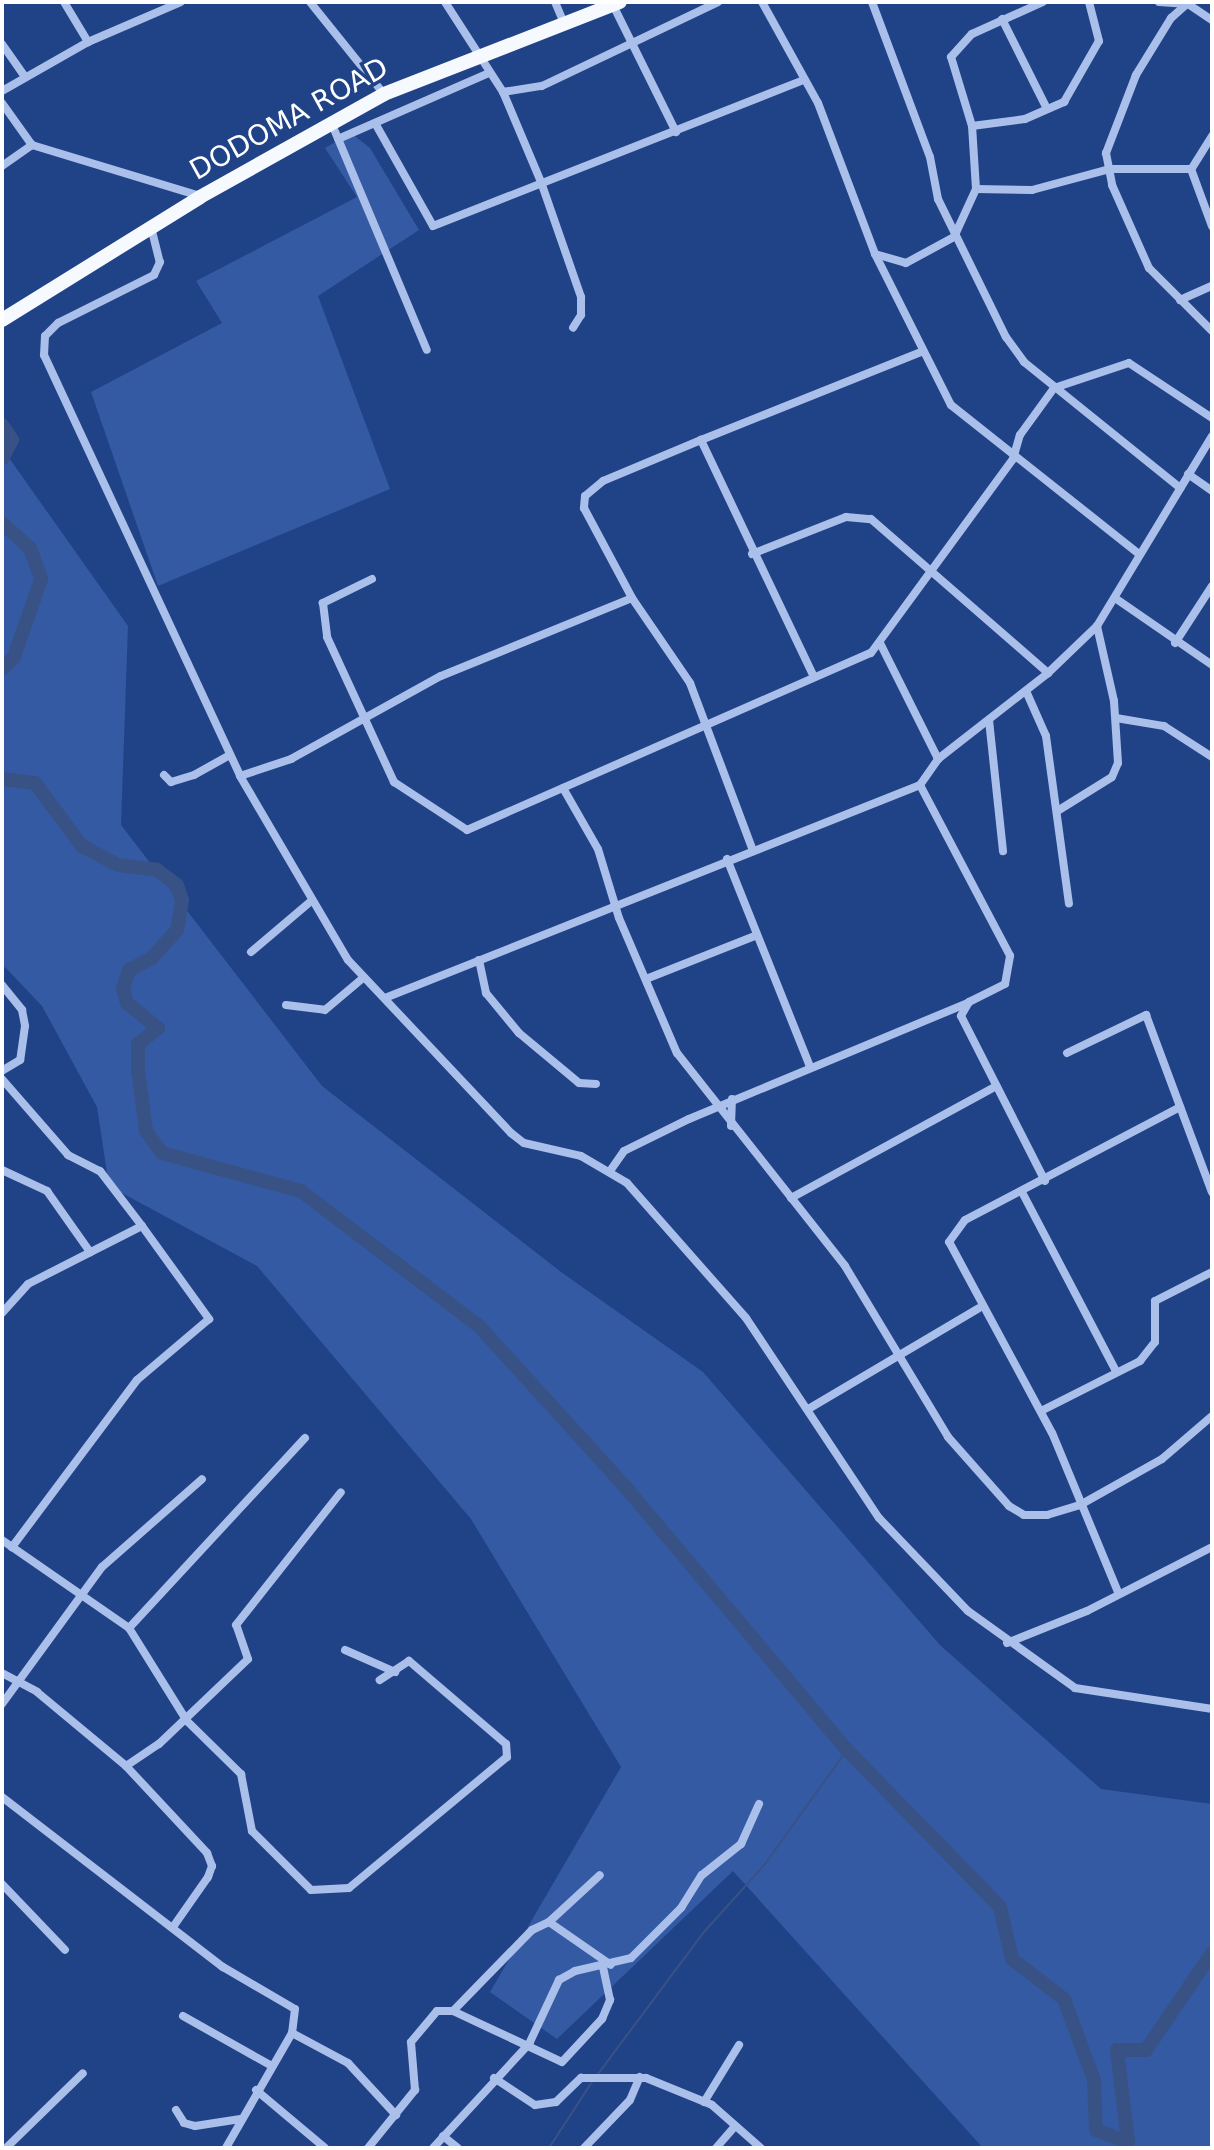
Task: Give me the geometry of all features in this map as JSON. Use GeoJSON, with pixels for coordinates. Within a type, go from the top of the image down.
{"type":"FeatureCollection","features":[{"type":"Feature","properties":{"kind":"highway","name":"DODOMA ROAD"},"geometry":{"type":"LineString","coordinates":[[2,320],[200,197],[384,94],[617,3]]}},
{"type":"Feature","properties":{"kind":"street"},"geometry":{"type":"LineString","coordinates":[[64,2],[88,42]]}},
{"type":"Feature","properties":{"kind":"street"},"geometry":{"type":"LineString","coordinates":[[2,91],[24,75],[88,42],[181,2]]}},
{"type":"Feature","properties":{"kind":"street"},"geometry":{"type":"LineString","coordinates":[[310,2],[384,94]]}},
{"type":"Feature","properties":{"kind":"street"},"geometry":{"type":"LineString","coordinates":[[445,2],[503,92],[541,182],[581,297],[581,315],[573,328]]}},
{"type":"Feature","properties":{"kind":"street"},"geometry":{"type":"LineString","coordinates":[[555,2],[565,25]]}},
{"type":"Feature","properties":{"kind":"street"},"geometry":{"type":"LineString","coordinates":[[503,92],[542,86],[718,2]]}},
{"type":"Feature","properties":{"kind":"street"},"geometry":{"type":"LineString","coordinates":[[762,2],[801,81],[818,103],[875,254],[951,405],[1013,459],[1138,553]]}},
{"type":"Feature","properties":{"kind":"street"},"geometry":{"type":"LineString","coordinates":[[872,2],[954,237],[1017,354],[1054,388],[1180,488]]}},
{"type":"Feature","properties":{"kind":"street"},"geometry":{"type":"LineString","coordinates":[[875,254],[906,263],[954,237],[976,189],[972,126],[950,59],[964,40],[1002,19],[1043,2]]}},
{"type":"Feature","properties":{"kind":"street"},"geometry":{"type":"LineString","coordinates":[[1046,107],[1074,92],[1099,41],[1089,2]]}},
{"type":"Feature","properties":{"kind":"street"},"geometry":{"type":"LineString","coordinates":[[1159,2],[1188,3],[1212,20]]}},
{"type":"Feature","properties":{"kind":"street"},"geometry":{"type":"LineString","coordinates":[[617,3],[629,45],[676,132]]}},
{"type":"Feature","properties":{"kind":"street"},"geometry":{"type":"LineString","coordinates":[[1188,3],[1171,18],[1136,75],[1106,153],[1132,232],[1170,294],[1212,331]]}},
{"type":"Feature","properties":{"kind":"street"},"geometry":{"type":"LineString","coordinates":[[972,126],[1045,114],[1046,107],[1002,19]]}},
{"type":"Feature","properties":{"kind":"street"},"geometry":{"type":"LineString","coordinates":[[2,44],[24,75]]}},
{"type":"Feature","properties":{"kind":"street"},"geometry":{"type":"LineString","coordinates":[[338,139],[489,73]]}},
{"type":"Feature","properties":{"kind":"street"},"geometry":{"type":"LineString","coordinates":[[375,123],[429,225],[676,132],[801,81]]}},
{"type":"Feature","properties":{"kind":"street"},"geometry":{"type":"LineString","coordinates":[[2,103],[32,145],[200,197]]}},
{"type":"Feature","properties":{"kind":"street"},"geometry":{"type":"LineString","coordinates":[[331,122],[427,350]]}},
{"type":"Feature","properties":{"kind":"street"},"geometry":{"type":"LineString","coordinates":[[1191,169],[1212,136]]}},
{"type":"Feature","properties":{"kind":"street"},"geometry":{"type":"LineString","coordinates":[[2,166],[32,145]]}},
{"type":"Feature","properties":{"kind":"street"},"geometry":{"type":"LineString","coordinates":[[976,189],[1032,190],[1110,169],[1191,169]]}},
{"type":"Feature","properties":{"kind":"street"},"geometry":{"type":"LineString","coordinates":[[1191,169],[1212,226]]}},
{"type":"Feature","properties":{"kind":"street"},"geometry":{"type":"LineString","coordinates":[[151,227],[160,262],[154,275],[58,323],[45,336],[44,355],[240,776],[310,902],[363,978],[511,1133],[610,1171],[721,1285],[810,1408],[858,1489],[902,1547],[1007,1643],[1075,1688],[1212,1709]]}},
{"type":"Feature","properties":{"kind":"street"},"geometry":{"type":"LineString","coordinates":[[1170,294],[1183,304],[1212,286]]}},
{"type":"Feature","properties":{"kind":"street"},"geometry":{"type":"LineString","coordinates":[[753,851],[709,727],[676,658],[632,598],[597,538],[585,496],[617,474],[923,351]]}},
{"type":"Feature","properties":{"kind":"street"},"geometry":{"type":"LineString","coordinates":[[372,579],[323,603],[320,615],[394,782],[467,830],[709,727],[871,653],[1013,459],[1020,435],[1054,388],[1129,363],[1212,418]]}},
{"type":"Feature","properties":{"kind":"street"},"geometry":{"type":"LineString","coordinates":[[385,998],[616,902],[920,785],[938,759],[1048,673],[1097,626],[1138,553],[1212,436]]}},
{"type":"Feature","properties":{"kind":"street"},"geometry":{"type":"LineString","coordinates":[[701,440],[752,554],[814,677]]}},
{"type":"Feature","properties":{"kind":"street"},"geometry":{"type":"LineString","coordinates":[[1188,474],[1212,491]]}},
{"type":"Feature","properties":{"kind":"street"},"geometry":{"type":"LineString","coordinates":[[752,554],[851,516],[876,521],[1048,673]]}},
{"type":"Feature","properties":{"kind":"street"},"geometry":{"type":"LineString","coordinates":[[1175,643],[1212,586]]}},
{"type":"Feature","properties":{"kind":"street"},"geometry":{"type":"LineString","coordinates":[[240,776],[291,759],[365,721],[441,676],[632,598]]}},
{"type":"Feature","properties":{"kind":"street"},"geometry":{"type":"LineString","coordinates":[[1115,598],[1175,643],[1212,665]]}},
{"type":"Feature","properties":{"kind":"street"},"geometry":{"type":"LineString","coordinates":[[1059,810],[1112,777],[1118,763],[1116,718],[1097,626]]}},
{"type":"Feature","properties":{"kind":"street"},"geometry":{"type":"LineString","coordinates":[[880,643],[938,759]]}},
{"type":"Feature","properties":{"kind":"street"},"geometry":{"type":"LineString","coordinates":[[1026,691],[1046,736],[1059,810],[1069,903]]}},
{"type":"Feature","properties":{"kind":"street"},"geometry":{"type":"LineString","coordinates":[[1116,718],[1164,726],[1212,757]]}},
{"type":"Feature","properties":{"kind":"street"},"geometry":{"type":"LineString","coordinates":[[989,720],[1003,851]]}},
{"type":"Feature","properties":{"kind":"street"},"geometry":{"type":"LineString","coordinates":[[164,775],[171,782],[194,775],[230,755]]}},
{"type":"Feature","properties":{"kind":"street"},"geometry":{"type":"LineString","coordinates":[[610,1171],[624,1151],[715,1107],[969,1002],[1005,984],[1013,966],[920,785]]}},
{"type":"Feature","properties":{"kind":"street"},"geometry":{"type":"LineString","coordinates":[[563,788],[598,849],[677,1053],[715,1107],[845,1266],[956,1448],[1009,1506],[1024,1515],[1047,1515],[1080,1505],[1162,1459],[1212,1416]]}},
{"type":"Feature","properties":{"kind":"street"},"geometry":{"type":"LineString","coordinates":[[727,859],[810,1067]]}},
{"type":"Feature","properties":{"kind":"street"},"geometry":{"type":"LineString","coordinates":[[251,952],[310,902]]}},
{"type":"Feature","properties":{"kind":"street"},"geometry":{"type":"LineString","coordinates":[[646,979],[757,935]]}},
{"type":"Feature","properties":{"kind":"street"},"geometry":{"type":"LineString","coordinates":[[479,960],[486,993],[519,1033],[579,1083],[596,1084]]}},
{"type":"Feature","properties":{"kind":"street"},"geometry":{"type":"LineString","coordinates":[[286,1005],[325,1010],[363,978]]}},
{"type":"Feature","properties":{"kind":"street"},"geometry":{"type":"LineString","coordinates":[[2,985],[22,1010],[25,1026],[20,1060],[2,1071]]}},
{"type":"Feature","properties":{"kind":"street"},"geometry":{"type":"LineString","coordinates":[[969,1002],[961,1016],[1045,1181]]}},
{"type":"Feature","properties":{"kind":"street"},"geometry":{"type":"LineString","coordinates":[[1067,1053],[1146,1015],[1211,1186]]}},
{"type":"Feature","properties":{"kind":"street"},"geometry":{"type":"LineString","coordinates":[[2,1079],[68,1155],[100,1171],[209,1319],[137,1380],[12,1547]]}},
{"type":"Feature","properties":{"kind":"street"},"geometry":{"type":"LineString","coordinates":[[791,1198],[996,1086]]}},
{"type":"Feature","properties":{"kind":"street"},"geometry":{"type":"LineString","coordinates":[[731,1126],[732,1099]]}},
{"type":"Feature","properties":{"kind":"street"},"geometry":{"type":"LineString","coordinates":[[1118,1592],[1041,1411],[979,1308],[949,1242],[965,1220],[1023,1194],[1180,1107]]}},
{"type":"Feature","properties":{"kind":"street"},"geometry":{"type":"LineString","coordinates":[[2,1170],[47,1191],[90,1252]]}},
{"type":"Feature","properties":{"kind":"street"},"geometry":{"type":"LineString","coordinates":[[1023,1194],[1116,1371]]}},
{"type":"Feature","properties":{"kind":"street"},"geometry":{"type":"LineString","coordinates":[[2,1313],[28,1284],[142,1226]]}},
{"type":"Feature","properties":{"kind":"street"},"geometry":{"type":"LineString","coordinates":[[1041,1411],[1140,1361],[1155,1342],[1155,1301],[1212,1272]]}},
{"type":"Feature","properties":{"kind":"street"},"geometry":{"type":"LineString","coordinates":[[810,1408],[896,1353],[979,1308]]}},
{"type":"Feature","properties":{"kind":"street"},"geometry":{"type":"LineString","coordinates":[[129,1628],[305,1438]]}},
{"type":"Feature","properties":{"kind":"street"},"geometry":{"type":"LineString","coordinates":[[2,1704],[84,1596],[102,1567],[202,1479]]}},
{"type":"Feature","properties":{"kind":"street"},"geometry":{"type":"LineString","coordinates":[[126,1766],[185,1718],[248,1659],[236,1625],[341,1492]]}},
{"type":"Feature","properties":{"kind":"street"},"geometry":{"type":"LineString","coordinates":[[2,1540],[129,1628],[185,1718],[241,1774],[252,1831],[311,1890],[334,1893],[390,1860],[427,1821],[507,1757],[506,1744],[415,1665],[406,1661],[380,1680]]}},
{"type":"Feature","properties":{"kind":"street"},"geometry":{"type":"LineString","coordinates":[[1007,1643],[1087,1611],[1118,1592],[1212,1547]]}},
{"type":"Feature","properties":{"kind":"street"},"geometry":{"type":"LineString","coordinates":[[345,1650],[395,1672]]}},
{"type":"Feature","properties":{"kind":"street"},"geometry":{"type":"LineString","coordinates":[[2,1673],[37,1692],[126,1766],[212,1866],[173,1927]]}},
{"type":"Feature","properties":{"kind":"street"},"geometry":{"type":"LineString","coordinates":[[2,1797],[247,1985],[295,2009],[292,2033],[270,2065],[226,2148]]}},
{"type":"Feature","properties":{"kind":"street"},"geometry":{"type":"LineString","coordinates":[[433,2148],[494,2078],[529,2044],[559,1980],[575,1971],[607,1967],[631,1958],[681,1908],[702,1875],[741,1844],[759,1804]]}},
{"type":"Feature","properties":{"kind":"street"},"geometry":{"type":"LineString","coordinates":[[453,2011],[532,1930],[549,1922],[600,1875]]}},
{"type":"Feature","properties":{"kind":"street"},"geometry":{"type":"LineString","coordinates":[[2,1884],[65,1950]]}},
{"type":"Feature","properties":{"kind":"street"},"geometry":{"type":"LineString","coordinates":[[368,2148],[415,2090],[411,2042],[437,2011],[453,2011],[529,2044],[554,2062],[569,2058],[602,2019],[610,2000],[607,1967],[549,1922]]}},
{"type":"Feature","properties":{"kind":"street"},"geometry":{"type":"LineString","coordinates":[[183,2016],[270,2065]]}},
{"type":"Feature","properties":{"kind":"street"},"geometry":{"type":"LineString","coordinates":[[292,2033],[348,2063],[396,2115]]}},
{"type":"Feature","properties":{"kind":"street"},"geometry":{"type":"LineString","coordinates":[[704,2102],[739,2045]]}},
{"type":"Feature","properties":{"kind":"street"},"geometry":{"type":"LineString","coordinates":[[6,2148],[83,2073]]}},
{"type":"Feature","properties":{"kind":"street"},"geometry":{"type":"LineString","coordinates":[[494,2078],[535,2105],[556,2102],[581,2078],[640,2077],[704,2102],[761,2148]]}},
{"type":"Feature","properties":{"kind":"street"},"geometry":{"type":"LineString","coordinates":[[584,2148],[630,2100],[640,2077]]}},
{"type":"Feature","properties":{"kind":"street"},"geometry":{"type":"LineString","coordinates":[[256,2090],[325,2148]]}},
{"type":"Feature","properties":{"kind":"street"},"geometry":{"type":"LineString","coordinates":[[176,2110],[184,2123],[195,2126],[241,2119]]}},
{"type":"Feature","properties":{"kind":"street"},"geometry":{"type":"LineString","coordinates":[[716,2148],[735,2126]]}},
{"type":"Feature","properties":{"kind":"street"},"geometry":{"type":"LineString","coordinates":[[443,2136],[458,2148]]}},
{"type":"Feature","properties":{"kind":"shaded area"},"geometry":{"type":"Polygon","coordinates":[[[351,133],[370,148],[419,230],[318,296],[390,489],[158,586],[91,392],[222,323],[196,281],[357,197],[325,148],[351,133]]]}},
{"type":"Feature","properties":{"kind":"shaded area"},"geometry":{"type":"Polygon","coordinates":[[[2,448],[128,626],[121,825],[322,1086],[561,1272],[703,1372],[940,1645],[1101,1789],[1212,1804],[1212,2148],[983,2148],[733,1871],[557,2039],[490,1992],[621,1767],[471,1519],[257,1266],[109,1186],[97,1107],[42,1006],[2,964],[2,448]]]}},
{"type":"Feature","properties":{"kind":"waterway"},"geometry":{"type":"LineString","coordinates":[[2,425],[12,440],[2,459]]}},
{"type":"Feature","properties":{"kind":"waterway"},"geometry":{"type":"LineString","coordinates":[[2,523],[30,548],[41,579],[14,657],[2,669]]}},
{"type":"Feature","properties":{"kind":"waterway"},"geometry":{"type":"LineString","coordinates":[[2,779],[35,783],[82,846],[118,865],[157,870],[177,885],[182,900],[177,930],[152,958],[129,970],[123,988],[127,1003],[158,1028],[138,1044],[138,1070],[146,1131],[162,1153],[301,1191],[479,1326],[628,1490],[847,1750],[1000,1907],[1012,1959],[1064,1999],[1094,2080],[1096,2130],[1128,2142],[1117,2050],[1146,2050],[1212,1953]]}},
{"type":"Feature","properties":{"kind":"waterway"},"geometry":{"type":"LineString","coordinates":[[598,2074],[704,1932],[765,1864],[847,1750]]}},
{"type":"Feature","properties":{"kind":"waterway"},"geometry":{"type":"LineString","coordinates":[[549,2148],[592,2082]]}}]}
